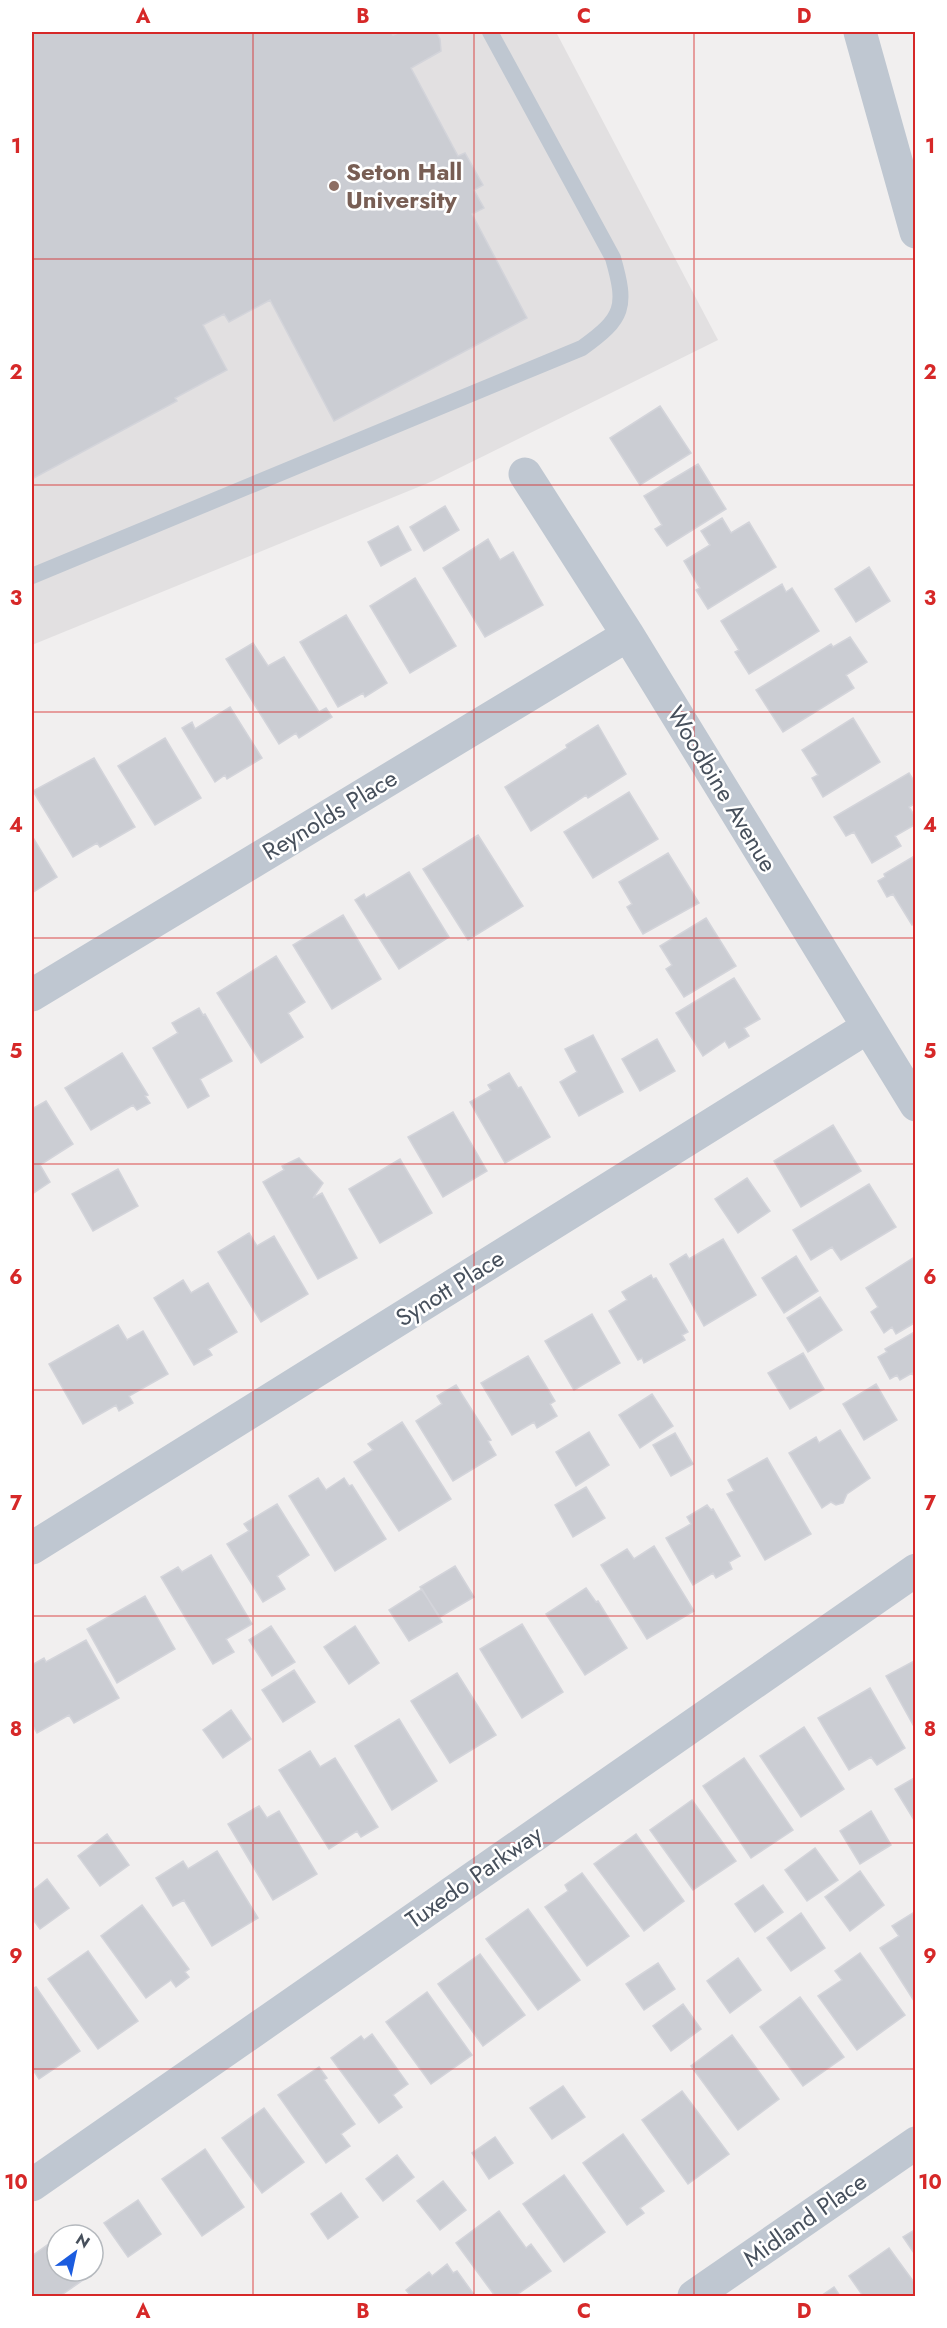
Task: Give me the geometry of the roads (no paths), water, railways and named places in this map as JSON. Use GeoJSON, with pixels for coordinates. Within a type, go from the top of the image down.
{"type":"FeatureCollection","features":[{"type":"Feature","properties":{"kind":"street"},"geometry":{"type":"LineString","coordinates":[[860,32],[915,232]]}},
{"type":"Feature","properties":{"kind":"street","name":"Woodbine Avenue"},"geometry":{"type":"LineString","coordinates":[[525,474],[628,634],[915,1105]]}},
{"type":"Feature","properties":{"kind":"street","name":"Reynolds Place"},"geometry":{"type":"LineString","coordinates":[[32,995],[628,634]]}},
{"type":"Feature","properties":{"kind":"street","name":"Synott Place"},"geometry":{"type":"LineString","coordinates":[[32,1548],[868,1027]]}},
{"type":"Feature","properties":{"kind":"street","name":"Tuxedo Parkway"},"geometry":{"type":"LineString","coordinates":[[32,2185],[915,1570]]}},
{"type":"Feature","properties":{"kind":"street","name":"Midland Place"},"geometry":{"type":"LineString","coordinates":[[694,2296],[915,2143]]}},
{"type":"Feature","properties":{"kind":"lane"},"geometry":{"type":"LineString","coordinates":[[32,576],[582,348],[608,329],[619,311],[621,288],[613,258],[490,32]]}},
{"type":"Feature","properties":{"kind":"place","name":"Seton Hall University"},"geometry":{"type":"Point","coordinates":[334,186]}}]}
